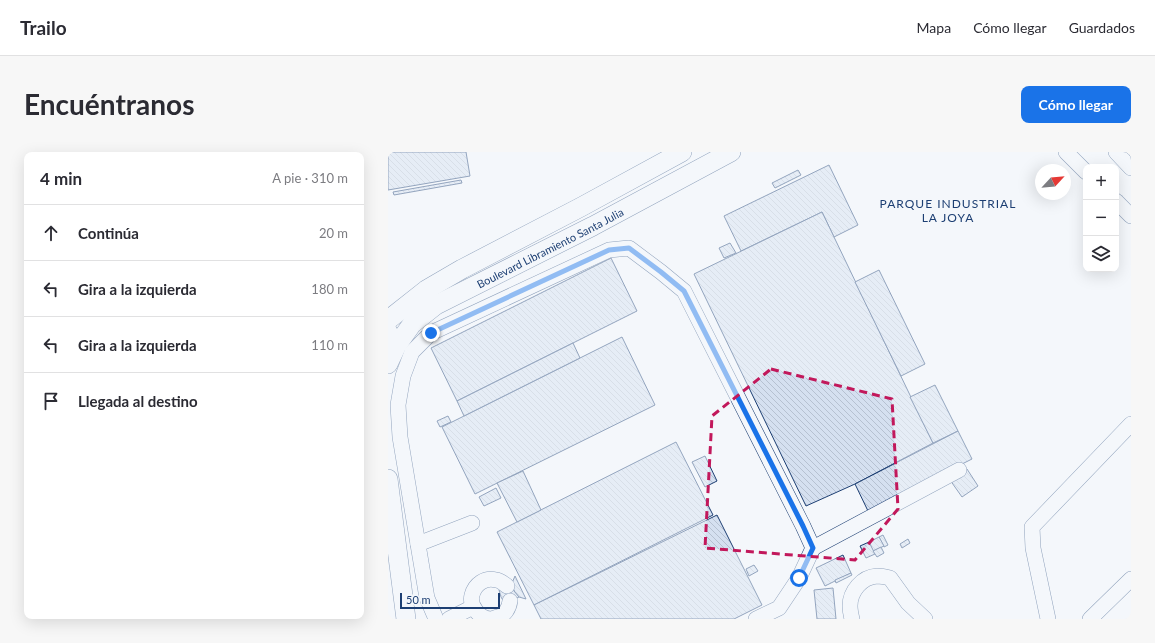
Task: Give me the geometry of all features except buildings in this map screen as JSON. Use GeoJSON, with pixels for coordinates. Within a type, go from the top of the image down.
{"type":"FeatureCollection","features":[{"type":"Feature","properties":{"kind":"main road","name":"Boulevard Libramiento Santa Julia"},"geometry":{"type":"LineString","coordinates":[[388,320],[426,290],[462,269],[682,152]]}},
{"type":"Feature","properties":{"kind":"main road","name":"Boulevard Libramiento Santa Julia"},"geometry":{"type":"LineString","coordinates":[[388,364],[397,345],[412,324],[436,305],[593,226],[731,152]]}},
{"type":"Feature","properties":{"kind":"main road"},"geometry":{"type":"LineString","coordinates":[[388,479],[406,619]]}},
{"type":"Feature","properties":{"kind":"street"},"geometry":{"type":"LineString","coordinates":[[1066,152],[1083,169]]}},
{"type":"Feature","properties":{"kind":"street"},"geometry":{"type":"LineString","coordinates":[[1116,152],[1131,168]]}},
{"type":"Feature","properties":{"kind":"street"},"geometry":{"type":"LineString","coordinates":[[1119,204],[1131,216]]}},
{"type":"Feature","properties":{"kind":"street"},"geometry":{"type":"LineString","coordinates":[[436,619],[428,598],[400,438],[398,405],[403,376],[412,352],[431,333],[609,250],[629,248],[684,291],[813,548]]}},
{"type":"Feature","properties":{"kind":"street"},"geometry":{"type":"LineString","coordinates":[[388,328],[397,345]]}},
{"type":"Feature","properties":{"kind":"street"},"geometry":{"type":"LineString","coordinates":[[1048,619],[1032,548],[1032,527],[1131,424]]}},
{"type":"Feature","properties":{"kind":"street"},"geometry":{"type":"LineString","coordinates":[[756,619],[780,614],[813,548],[959,470]]}},
{"type":"Feature","properties":{"kind":"street"},"geometry":{"type":"LineString","coordinates":[[418,544],[472,523]]}},
{"type":"Feature","properties":{"kind":"street"},"geometry":{"type":"LineString","coordinates":[[852,619],[850,605],[853,592],[861,583],[871,577],[878,576],[890,578],[908,604],[925,619]]}},
{"type":"Feature","properties":{"kind":"street"},"geometry":{"type":"LineString","coordinates":[[506,586],[497,580],[486,579],[476,586],[472,596],[473,607],[480,615],[491,619],[502,616],[509,607],[510,601]]}},
{"type":"Feature","properties":{"kind":"street"},"geometry":{"type":"LineString","coordinates":[[1090,619],[1131,579]]}},
{"type":"Feature","properties":{"kind":"street"},"geometry":{"type":"LineString","coordinates":[[449,619],[473,607]]}},
{"type":"Feature","properties":{"kind":"highlighted area"},"geometry":{"type":"Polygon","coordinates":[[[771,369],[892,399],[898,509],[855,560],[705,548],[712,416],[771,369]]]}},
{"type":"Feature","properties":{"kind":"district","name":"PARQUE INDUSTRIAL LA JOYA"},"geometry":{"type":"Point","coordinates":[948,210]}},
{"type":"Feature","properties":{"kind":"route"},"geometry":{"type":"LineString","coordinates":[[431,333],[609,250],[629,248],[684,291],[813,548],[799,578]]}}]}
